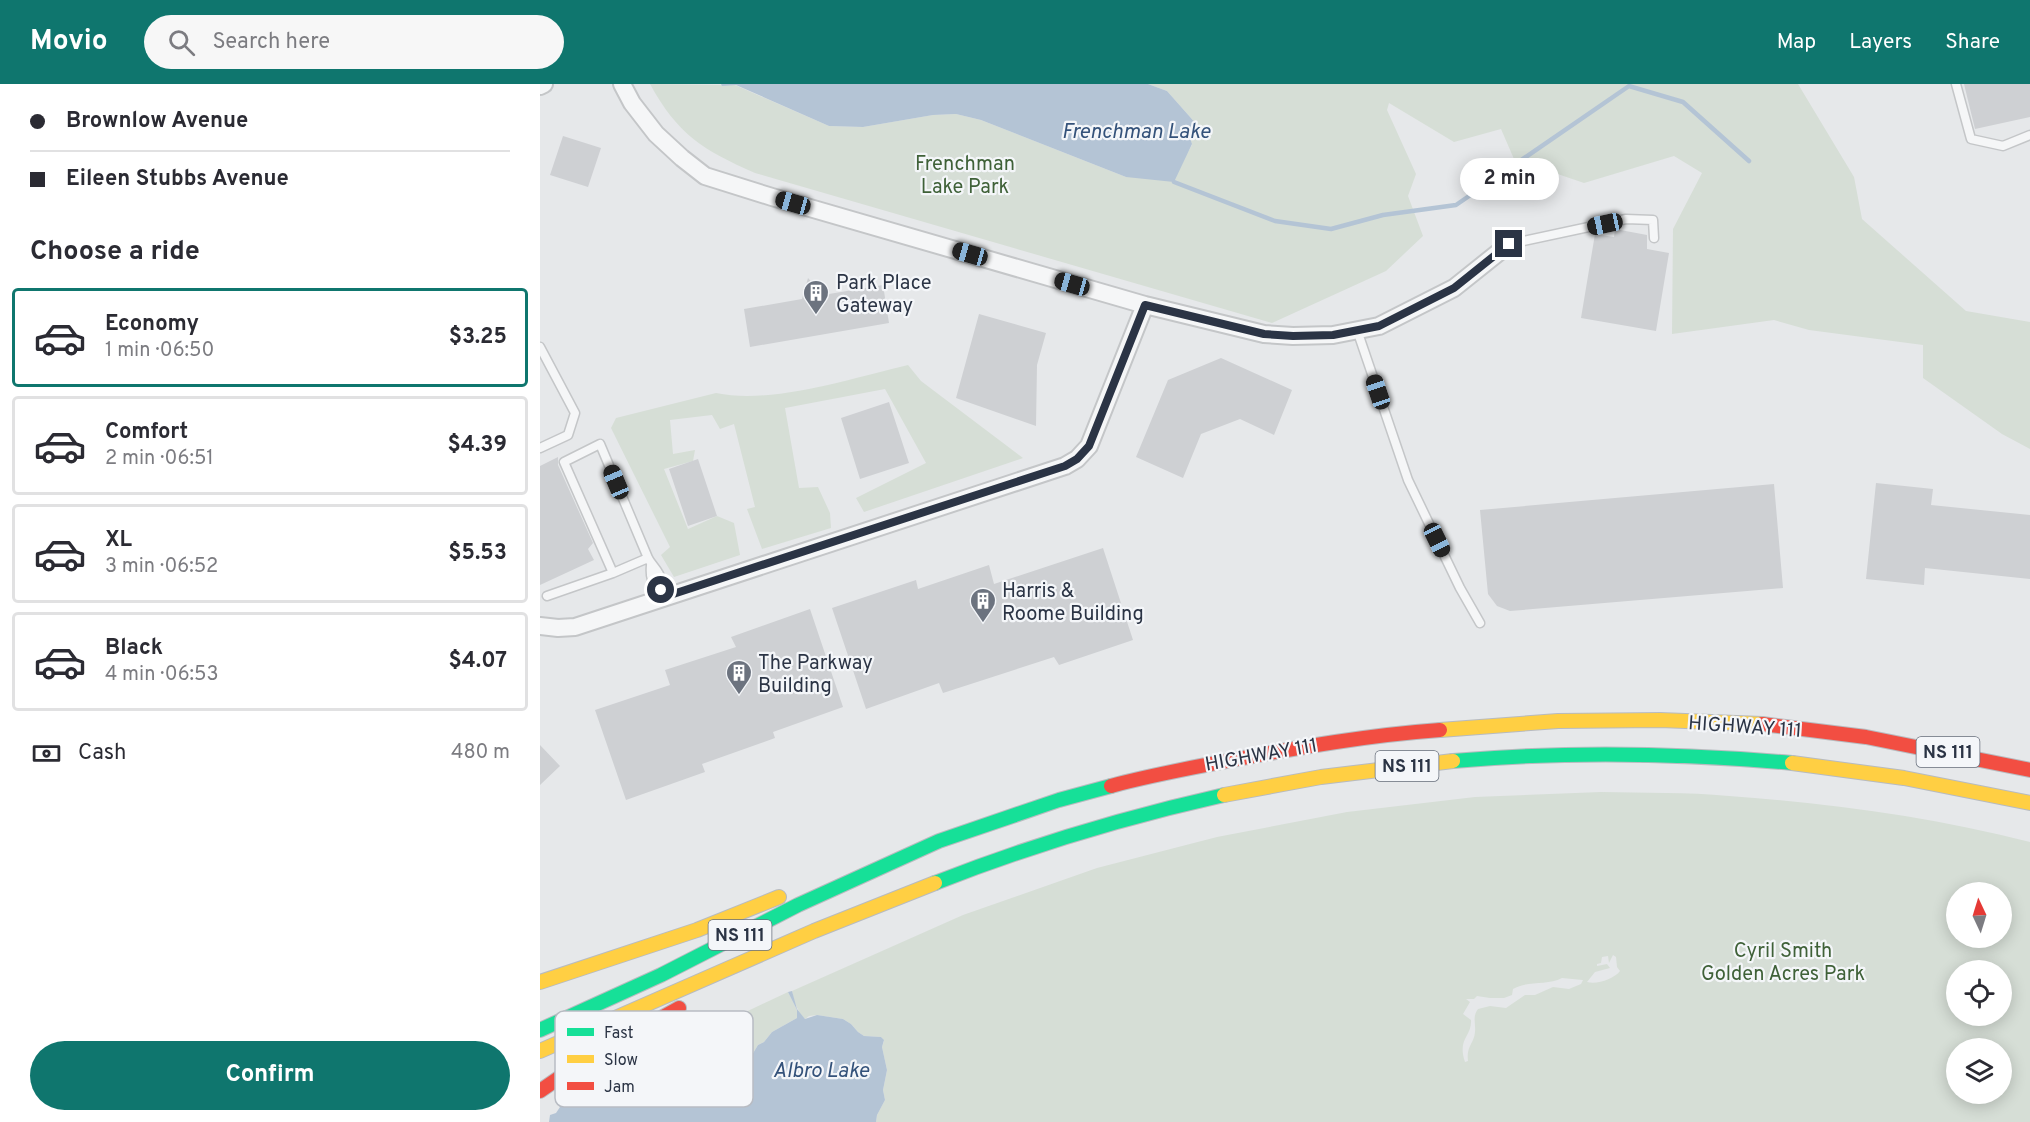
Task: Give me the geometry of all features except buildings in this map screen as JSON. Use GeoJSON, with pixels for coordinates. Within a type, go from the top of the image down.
{"type":"FeatureCollection","features":[{"type":"Feature","properties":{"kind":"highway","name":"HIGHWAY 111"},"geometry":{"type":"LineString","coordinates":[[580,1011],[661,975],[798,905],[939,841],[1059,800],[1140,778],[1310,745],[1408,732],[1558,721],[1660,720],[1761,724],[1866,737],[2030,770]]}},
{"type":"Feature","properties":{"kind":"highway"},"geometry":{"type":"LineString","coordinates":[[1866,737],[1945,739]]}},
{"type":"Feature","properties":{"kind":"highway","name":"HIGHWAY 111"},"geometry":{"type":"LineString","coordinates":[[632,1011],[806,935],[996,860],[1093,828],[1164,808],[1264,786],[1457,761],[1650,754],[1759,760],[1861,770],[2030,803]]}},
{"type":"Feature","properties":{"kind":"highway"},"geometry":{"type":"LineString","coordinates":[[829,876],[939,841]]}},
{"type":"Feature","properties":{"kind":"highway"},"geometry":{"type":"LineString","coordinates":[[540,982],[697,930],[796,889]]}},
{"type":"Feature","properties":{"kind":"highway"},"geometry":{"type":"LineString","coordinates":[[673,1011],[806,935]]}},
{"type":"Feature","properties":{"kind":"highway","name":"HIGHWAY 111"},"geometry":{"type":"LineString","coordinates":[[540,1029],[555,1022]]}},
{"type":"Feature","properties":{"kind":"highway","name":"HIGHWAY 111"},"geometry":{"type":"LineString","coordinates":[[540,1051],[555,1044]]}},
{"type":"Feature","properties":{"kind":"highway"},"geometry":{"type":"LineString","coordinates":[[540,1091],[555,1081]]}},
{"type":"Feature","properties":{"kind":"street"},"geometry":{"type":"LineString","coordinates":[[622,84],[632,103],[656,134],[705,176],[1145,305],[1264,334],[1333,335],[1379,326],[1454,288],[1509,244]]}},
{"type":"Feature","properties":{"kind":"street"},"geometry":{"type":"LineString","coordinates":[[540,626],[575,627],[662,593],[1065,466],[1077,459],[1089,446],[1145,305]]}},
{"type":"Feature","properties":{"kind":"lane"},"geometry":{"type":"LineString","coordinates":[[1956,84],[1971,139],[2003,146],[2030,135]]}},
{"type":"Feature","properties":{"kind":"lane"},"geometry":{"type":"LineString","coordinates":[[1509,244],[1626,219],[1653,220],[1654,238]]}},
{"type":"Feature","properties":{"kind":"lane"},"geometry":{"type":"LineString","coordinates":[[1357,330],[1408,480],[1460,588],[1480,623]]}},
{"type":"Feature","properties":{"kind":"lane"},"geometry":{"type":"LineString","coordinates":[[540,347],[575,414],[568,435],[540,448]]}},
{"type":"Feature","properties":{"kind":"lane"},"geometry":{"type":"LineString","coordinates":[[614,573],[564,462],[600,444],[649,561],[658,571],[663,584],[662,593]]}},
{"type":"Feature","properties":{"kind":"lane"},"geometry":{"type":"LineString","coordinates":[[547,596],[649,561]]}},
{"type":"Feature","properties":{"kind":"green space","name":"Frenchman Lake Park"},"geometry":{"type":"Polygon","coordinates":[[[650,84],[735,85],[829,126],[863,127],[933,115],[956,114],[981,120],[1126,177],[1185,157],[1192,145],[1190,138],[1198,126],[1167,91],[1148,84],[1798,84],[1854,177],[1862,219],[1966,311],[2030,322],[2030,449],[2002,434],[1923,378],[1923,345],[1809,330],[1774,320],[1672,334],[1673,229],[1702,173],[1674,156],[1584,183],[1514,159],[1501,129],[1454,142],[1389,103],[1387,110],[1416,174],[1408,196],[1423,236],[1386,271],[1272,323],[755,173],[706,148],[682,129],[660,102],[650,84]]]}},
{"type":"Feature","properties":{"kind":"green space"},"geometry":{"type":"Polygon","coordinates":[[[908,365],[921,381],[1023,458],[864,512],[856,498],[926,463],[885,389],[785,408],[799,488],[818,487],[830,513],[831,528],[762,549],[747,509],[755,507],[734,424],[720,429],[712,415],[670,420],[673,454],[695,450],[693,461],[664,469],[688,529],[717,516],[734,523],[740,555],[674,577],[661,555],[670,547],[611,428],[616,418],[716,393],[762,396],[787,393],[908,365]]]}},
{"type":"Feature","properties":{"kind":"green space","name":"Cyril Smith Golden Acres Park"},"geometry":{"type":"Polygon","coordinates":[[[1601,792],[1697,794],[1843,807],[1956,825],[2030,842],[2030,1122],[876,1122],[885,1100],[883,1090],[887,1070],[882,1047],[884,1041],[881,1037],[864,1036],[843,1019],[817,1015],[805,1019],[794,999],[792,991],[963,915],[1097,868],[1217,837],[1347,812],[1475,797],[1601,792]],[[1613,955],[1609,963],[1608,956],[1602,957],[1601,963],[1597,964],[1597,966],[1607,964],[1610,968],[1595,972],[1587,982],[1610,979],[1620,971],[1616,957],[1613,955]],[[1562,978],[1519,986],[1513,989],[1512,995],[1504,998],[1477,996],[1474,999],[1466,999],[1470,1002],[1463,1014],[1471,1020],[1471,1026],[1463,1048],[1465,1062],[1468,1061],[1478,1009],[1490,1006],[1506,1008],[1525,995],[1535,995],[1553,987],[1569,989],[1581,984],[1583,980],[1562,978]]]}},
{"type":"Feature","properties":{"kind":"green space"},"geometry":{"type":"Polygon","coordinates":[[[788,992],[797,1010],[797,1018],[772,1032],[764,1042],[758,1045],[753,1053],[753,1011],[748,1011],[788,992]]]}},
{"type":"Feature","properties":{"kind":"water","name":"Frenchman Lake"},"geometry":{"type":"Polygon","coordinates":[[[721,84],[1148,84],[1167,91],[1198,126],[1190,138],[1192,144],[1174,182],[1126,177],[981,120],[956,114],[933,115],[863,127],[829,126],[736,85],[722,86],[721,84]]]}},
{"type":"Feature","properties":{"kind":"water","name":"Albro Lake"},"geometry":{"type":"Polygon","coordinates":[[[792,991],[797,1009],[805,1019],[817,1015],[843,1019],[864,1036],[881,1037],[884,1040],[882,1047],[887,1070],[883,1090],[885,1100],[876,1122],[549,1122],[550,1115],[556,1113],[560,1107],[753,1107],[753,1053],[758,1045],[764,1042],[772,1032],[797,1018],[797,1010],[788,992],[792,991]]]}},
{"type":"Feature","properties":{"kind":"waterway"},"geometry":{"type":"LineString","coordinates":[[1174,182],[1275,221],[1331,229],[1383,215],[1456,205],[1629,86],[1683,102],[1749,161]]}},
{"type":"Feature","properties":{"kind":"traffic: fast"},"geometry":{"type":"LineString","coordinates":[[1453,761],[1622,754],[1792,763]]}},
{"type":"Feature","properties":{"kind":"traffic: fast"},"geometry":{"type":"LineString","coordinates":[[582,1011],[661,975],[798,905],[939,841],[1059,800],[1111,786]]}},
{"type":"Feature","properties":{"kind":"traffic: fast"},"geometry":{"type":"LineString","coordinates":[[935,883],[1078,833],[1224,795]]}},
{"type":"Feature","properties":{"kind":"traffic: fast"},"geometry":{"type":"LineString","coordinates":[[540,1030],[555,1023]]}},
{"type":"Feature","properties":{"kind":"traffic: slow"},"geometry":{"type":"LineString","coordinates":[[1440,730],[1558,721],[1660,720],[1762,724]]}},
{"type":"Feature","properties":{"kind":"traffic: slow"},"geometry":{"type":"LineString","coordinates":[[1224,795],[1321,777],[1453,761]]}},
{"type":"Feature","properties":{"kind":"traffic: slow"},"geometry":{"type":"LineString","coordinates":[[1792,763],[1904,778],[2030,803]]}},
{"type":"Feature","properties":{"kind":"traffic: slow"},"geometry":{"type":"LineString","coordinates":[[631,1011],[814,931],[935,883]]}},
{"type":"Feature","properties":{"kind":"traffic: slow"},"geometry":{"type":"LineString","coordinates":[[540,982],[697,930],[779,897]]}},
{"type":"Feature","properties":{"kind":"traffic: slow"},"geometry":{"type":"LineString","coordinates":[[540,1051],[555,1044]]}},
{"type":"Feature","properties":{"kind":"traffic: jam"},"geometry":{"type":"LineString","coordinates":[[1762,724],[1866,737],[2030,770]]}},
{"type":"Feature","properties":{"kind":"traffic: jam"},"geometry":{"type":"LineString","coordinates":[[1111,786],[1141,778],[1310,746],[1440,730]]}},
{"type":"Feature","properties":{"kind":"traffic: jam"},"geometry":{"type":"LineString","coordinates":[[674,1011],[679,1008]]}},
{"type":"Feature","properties":{"kind":"traffic: jam"},"geometry":{"type":"LineString","coordinates":[[540,1091],[555,1081]]}},
{"type":"Feature","properties":{"kind":"place","name":"Park Place Gateway"},"geometry":{"type":"Point","coordinates":[816,316]}},
{"type":"Feature","properties":{"kind":"place","name":"Harris & Roome Building"},"geometry":{"type":"Point","coordinates":[983,624]}},
{"type":"Feature","properties":{"kind":"place","name":"The Parkway Building"},"geometry":{"type":"Point","coordinates":[739,696]}},
{"type":"Feature","properties":{"kind":"route"},"geometry":{"type":"LineString","coordinates":[[661,590],[664,597],[1065,466],[1077,459],[1089,446],[1145,305],[1264,334],[1333,335],[1379,326],[1454,288],[1509,244]]}}]}
